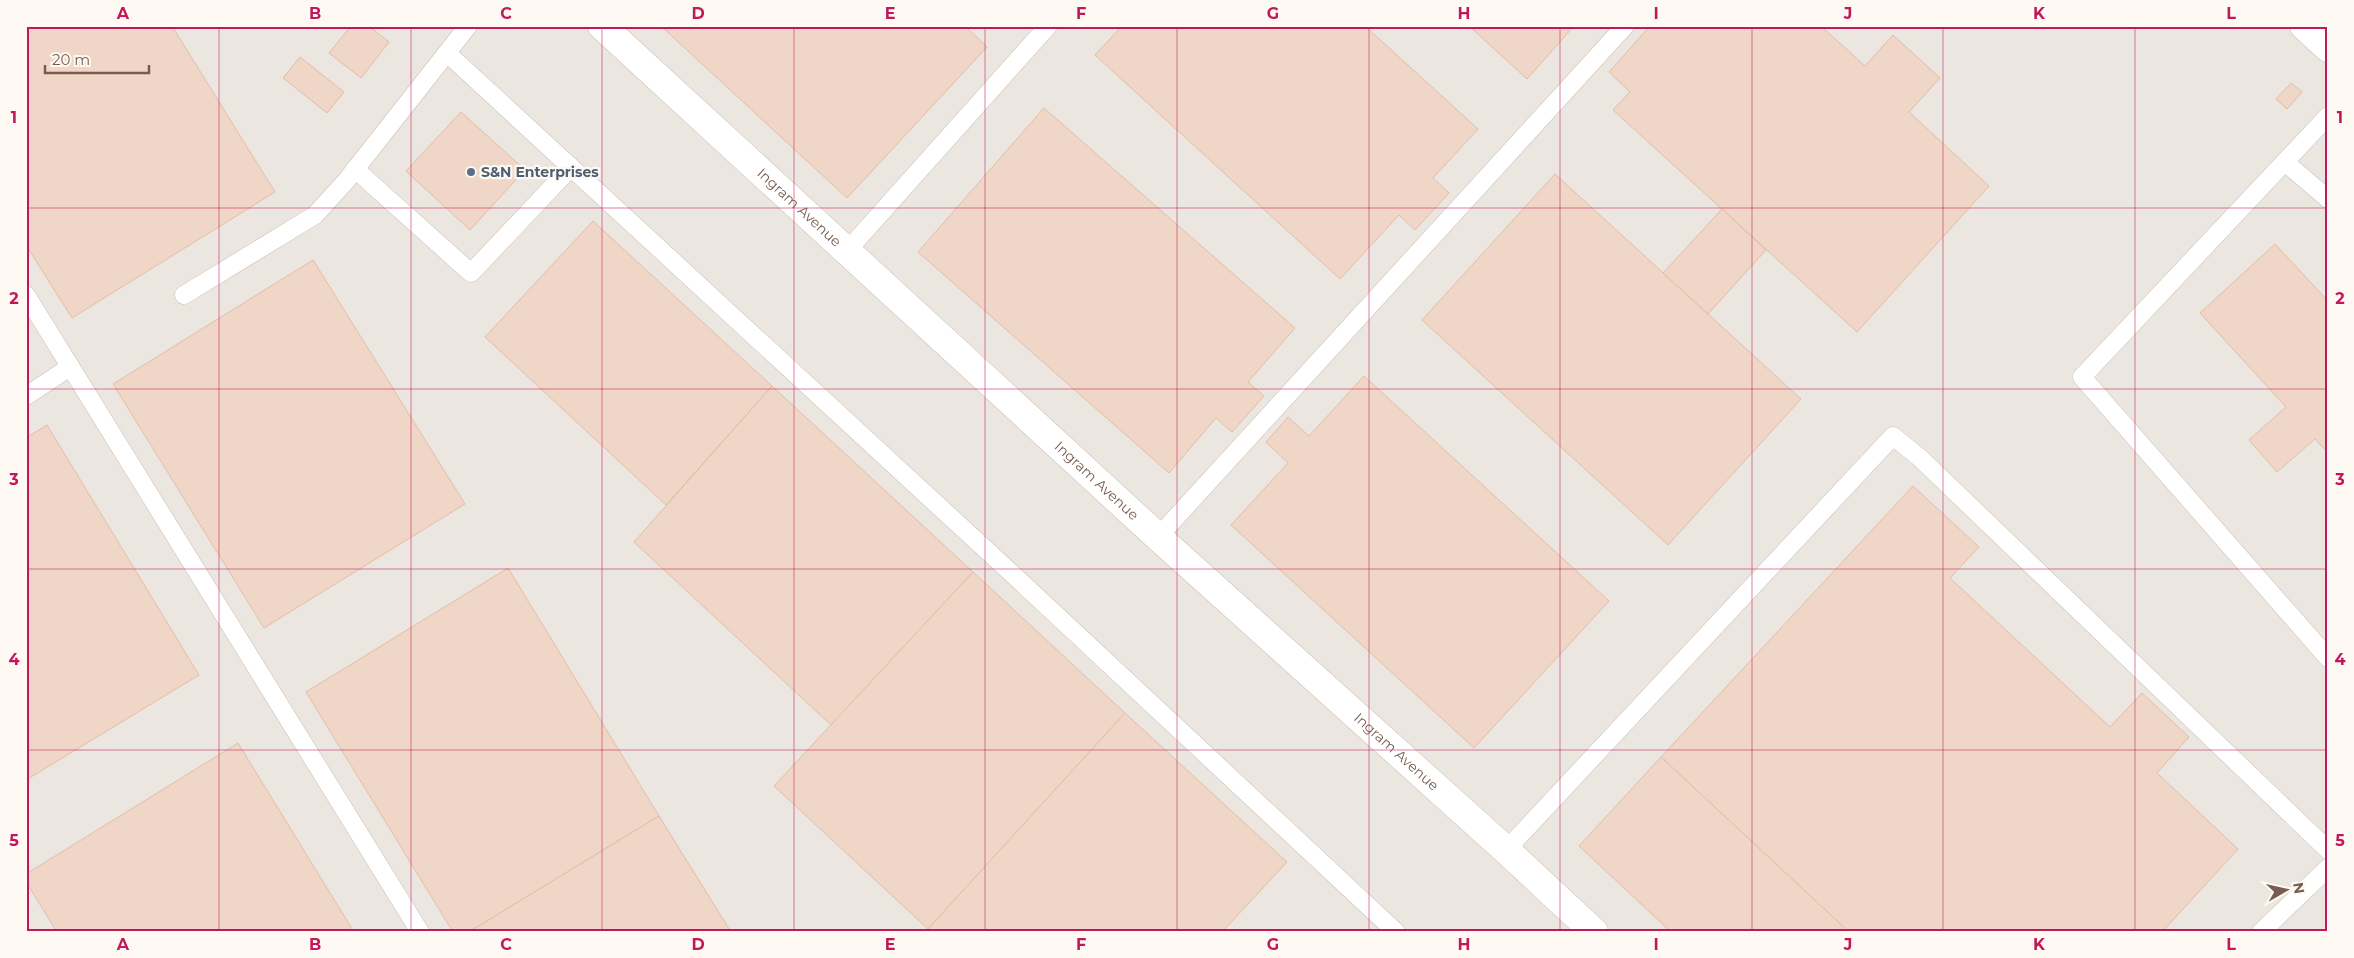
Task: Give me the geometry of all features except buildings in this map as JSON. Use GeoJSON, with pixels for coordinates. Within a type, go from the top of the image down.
{"type":"FeatureCollection","features":[{"type":"Feature","properties":{"kind":"street","name":"Ingram Avenue"},"geometry":{"type":"LineString","coordinates":[[602,26],[1158,537],[1506,850],[1594,932]]}},
{"type":"Feature","properties":{"kind":"street"},"geometry":{"type":"LineString","coordinates":[[2305,26],[2328,48]]}},
{"type":"Feature","properties":{"kind":"lane"},"geometry":{"type":"LineString","coordinates":[[184,295],[315,215],[355,169],[468,26]]}},
{"type":"Feature","properties":{"kind":"lane"},"geometry":{"type":"LineString","coordinates":[[846,252],[1048,26]]}},
{"type":"Feature","properties":{"kind":"lane"},"geometry":{"type":"LineString","coordinates":[[1158,537],[1625,26]]}},
{"type":"Feature","properties":{"kind":"lane"},"geometry":{"type":"LineString","coordinates":[[447,54],[1021,582],[1396,932]]}},
{"type":"Feature","properties":{"kind":"lane"},"geometry":{"type":"LineString","coordinates":[[2328,116],[2082,377],[2328,658]]}},
{"type":"Feature","properties":{"kind":"lane"},"geometry":{"type":"LineString","coordinates":[[2284,162],[2328,199]]}},
{"type":"Feature","properties":{"kind":"lane"},"geometry":{"type":"LineString","coordinates":[[355,169],[471,273],[571,167]]}},
{"type":"Feature","properties":{"kind":"lane"},"geometry":{"type":"LineString","coordinates":[[26,295],[420,932]]}},
{"type":"Feature","properties":{"kind":"lane"},"geometry":{"type":"LineString","coordinates":[[26,396],[70,367]]}},
{"type":"Feature","properties":{"kind":"lane"},"geometry":{"type":"LineString","coordinates":[[1506,850],[1893,436],[1920,458],[2328,850]]}},
{"type":"Feature","properties":{"kind":"lane"},"geometry":{"type":"LineString","coordinates":[[2261,932],[2328,868]]}},
{"type":"Feature","properties":{"kind":"shaded area"},"geometry":{"type":"Polygon","coordinates":[[[26,26],[2328,26],[2328,932],[26,932],[26,26]]]}},
{"type":"Feature","properties":{"kind":"place","name":"S&N Enterprises"},"geometry":{"type":"Point","coordinates":[471,172]}}]}
